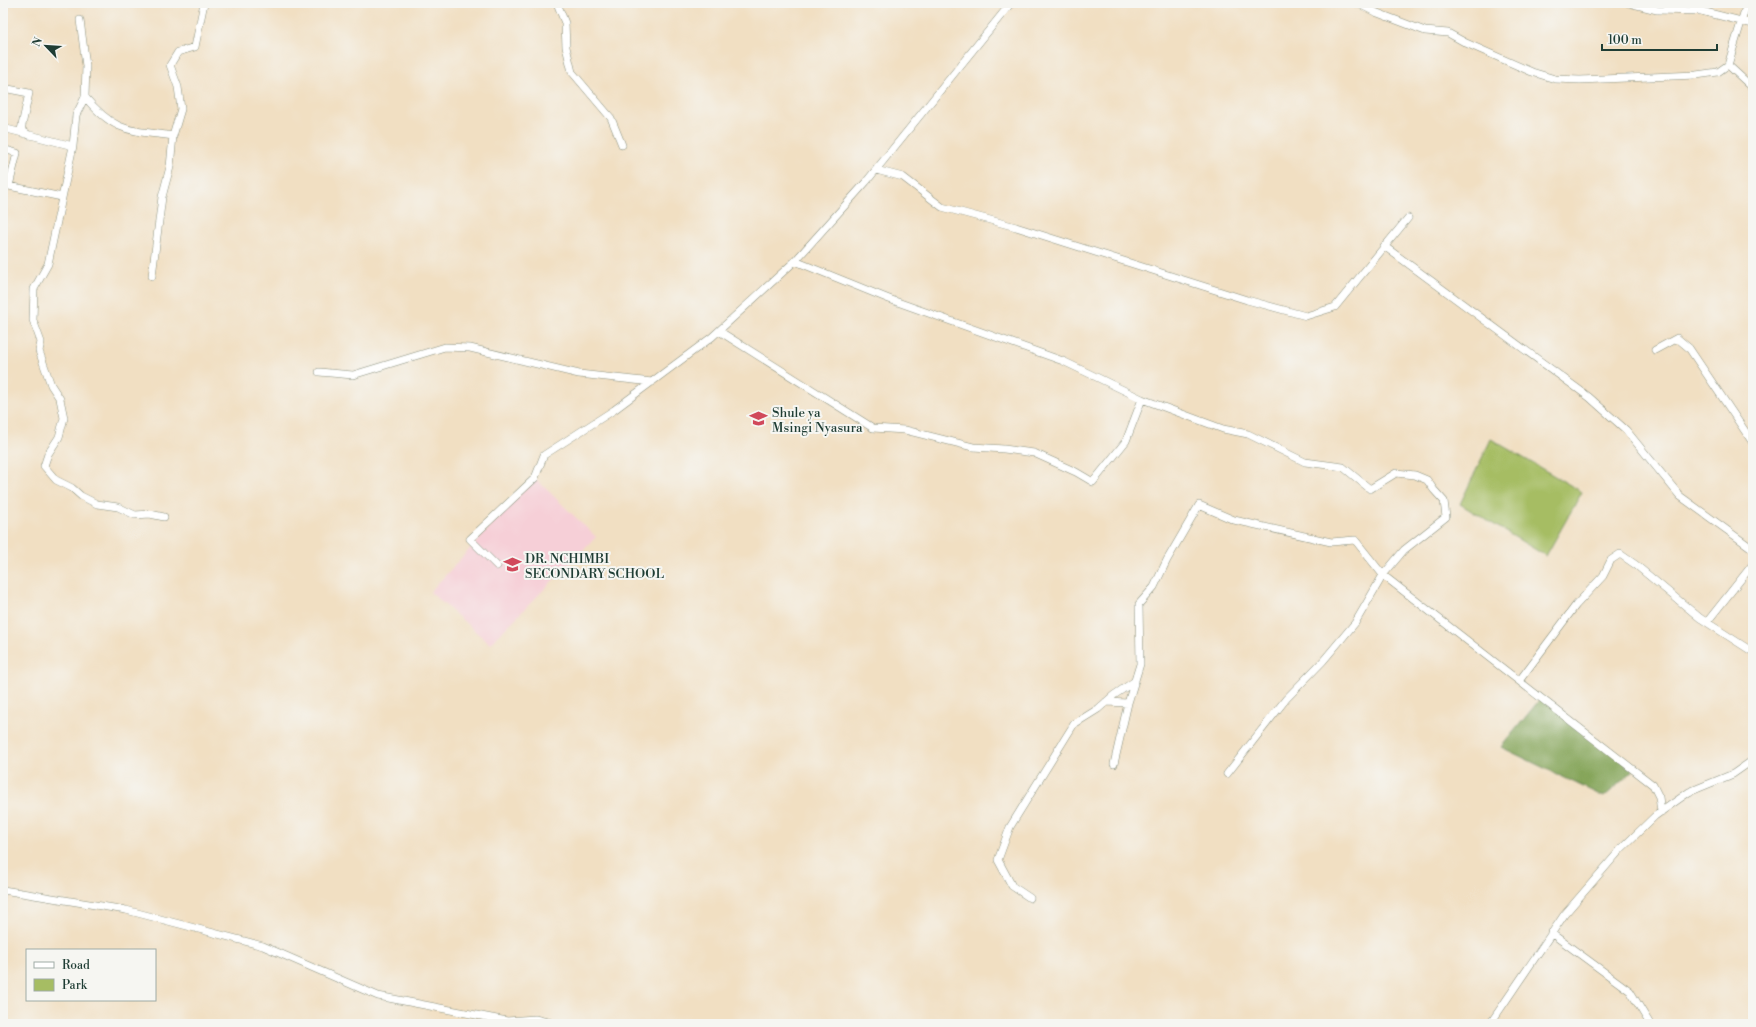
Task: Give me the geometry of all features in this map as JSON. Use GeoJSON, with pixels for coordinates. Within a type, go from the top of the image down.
{"type":"FeatureCollection","features":[{"type":"Feature","properties":{"kind":"street"},"geometry":{"type":"LineString","coordinates":[[152,276],[162,197],[170,168],[173,136],[181,109],[178,87],[170,65],[178,52],[195,47],[204,3]]}},
{"type":"Feature","properties":{"kind":"street"},"geometry":{"type":"LineString","coordinates":[[557,3],[565,23],[566,47],[572,72],[611,118],[622,145]]}},
{"type":"Feature","properties":{"kind":"street"},"geometry":{"type":"LineString","coordinates":[[497,566],[470,539],[535,478],[544,455],[614,410],[719,331],[795,261],[876,170],[1011,3]]}},
{"type":"Feature","properties":{"kind":"street"},"geometry":{"type":"LineString","coordinates":[[1357,3],[1375,12],[1426,31],[1448,33],[1466,43],[1532,72],[1555,79],[1619,79],[1696,75],[1718,72],[1728,66],[1746,3]]}},
{"type":"Feature","properties":{"kind":"street"},"geometry":{"type":"LineString","coordinates":[[1629,3],[1657,10],[1701,10],[1753,24]]}},
{"type":"Feature","properties":{"kind":"street"},"geometry":{"type":"LineString","coordinates":[[80,20],[86,66],[85,97],[76,115],[73,146],[48,264],[34,289],[32,320],[41,342],[39,351],[51,385],[60,400],[64,418],[59,437],[48,454],[44,466],[56,480],[72,488],[81,496],[96,504],[118,507],[135,515],[150,514],[164,517]]}},
{"type":"Feature","properties":{"kind":"street"},"geometry":{"type":"LineString","coordinates":[[1728,66],[1753,88]]}},
{"type":"Feature","properties":{"kind":"street"},"geometry":{"type":"LineString","coordinates":[[3,88],[29,93],[21,130],[29,135]]}},
{"type":"Feature","properties":{"kind":"street"},"geometry":{"type":"LineString","coordinates":[[85,97],[97,112],[114,125],[128,130],[173,136]]}},
{"type":"Feature","properties":{"kind":"street"},"geometry":{"type":"LineString","coordinates":[[3,128],[73,146]]}},
{"type":"Feature","properties":{"kind":"street"},"geometry":{"type":"LineString","coordinates":[[3,149],[17,153],[9,186],[62,197]]}},
{"type":"Feature","properties":{"kind":"street"},"geometry":{"type":"LineString","coordinates":[[876,170],[903,177],[942,207],[1016,227],[1247,300],[1306,316],[1335,308],[1408,218]]}},
{"type":"Feature","properties":{"kind":"street"},"geometry":{"type":"LineString","coordinates":[[1384,246],[1589,397],[1626,430],[1680,496],[1753,549]]}},
{"type":"Feature","properties":{"kind":"street"},"geometry":{"type":"LineString","coordinates":[[795,261],[889,299],[1063,361],[1142,399],[1223,429],[1248,434],[1305,462],[1343,467],[1370,489],[1396,473],[1416,474],[1427,480],[1444,501],[1446,517],[1404,550],[1383,575],[1355,623],[1323,661],[1286,699],[1227,774]]}},
{"type":"Feature","properties":{"kind":"street"},"geometry":{"type":"LineString","coordinates":[[719,331],[873,428],[905,430],[973,447],[1034,453],[1076,472],[1093,482],[1126,440],[1142,399]]}},
{"type":"Feature","properties":{"kind":"street"},"geometry":{"type":"LineString","coordinates":[[1655,350],[1677,338],[1689,348],[1753,443]]}},
{"type":"Feature","properties":{"kind":"street"},"geometry":{"type":"LineString","coordinates":[[319,372],[353,376],[445,347],[470,348],[579,374],[652,382]]}},
{"type":"Feature","properties":{"kind":"street"},"geometry":{"type":"LineString","coordinates":[[1114,764],[1128,703],[1140,664],[1139,604],[1154,587],[1167,560],[1199,505],[1234,520],[1331,542],[1355,540],[1383,575],[1653,785],[1659,797],[1661,812]]}},
{"type":"Feature","properties":{"kind":"street"},"geometry":{"type":"LineString","coordinates":[[1519,681],[1576,605],[1602,576],[1611,560],[1620,554],[1707,622],[1753,652]]}},
{"type":"Feature","properties":{"kind":"street"},"geometry":{"type":"LineString","coordinates":[[1707,622],[1753,564]]}},
{"type":"Feature","properties":{"kind":"street"},"geometry":{"type":"LineString","coordinates":[[1030,898],[1012,886],[1002,870],[998,860],[1010,827],[1074,724],[1098,709],[1135,681]]}},
{"type":"Feature","properties":{"kind":"street"},"geometry":{"type":"LineString","coordinates":[[1106,702],[1128,703]]}},
{"type":"Feature","properties":{"kind":"street"},"geometry":{"type":"LineString","coordinates":[[1490,1024],[1564,914],[1621,849],[1661,812],[1689,792],[1733,774],[1753,760]]}},
{"type":"Feature","properties":{"kind":"street"},"geometry":{"type":"LineString","coordinates":[[3,890],[126,910],[263,946],[378,996],[506,1021],[535,1019],[555,1024]]}},
{"type":"Feature","properties":{"kind":"street"},"geometry":{"type":"LineString","coordinates":[[1551,933],[1630,992],[1650,1024]]}},
{"type":"Feature","properties":{"kind":"shaded area","name":"DR. NCHIMBI SECONDARY SCHOOL"},"geometry":{"type":"Polygon","coordinates":[[[535,478],[596,537],[490,644],[430,592],[535,478]]]}},
{"type":"Feature","properties":{"kind":"green space"},"geometry":{"type":"Polygon","coordinates":[[[1491,439],[1582,492],[1546,556],[1460,504],[1491,439]]]}},
{"type":"Feature","properties":{"kind":"green space"},"geometry":{"type":"Polygon","coordinates":[[[1541,698],[1634,770],[1604,797],[1501,747],[1541,698]]]}},
{"type":"Feature","properties":{"kind":"place","name":"Shule ya Msingi Nyasura"},"geometry":{"type":"Point","coordinates":[759,419]}},
{"type":"Feature","properties":{"kind":"place","name":"DR. NCHIMBI SECONDARY SCHOOL"},"geometry":{"type":"Point","coordinates":[512,565]}}]}
